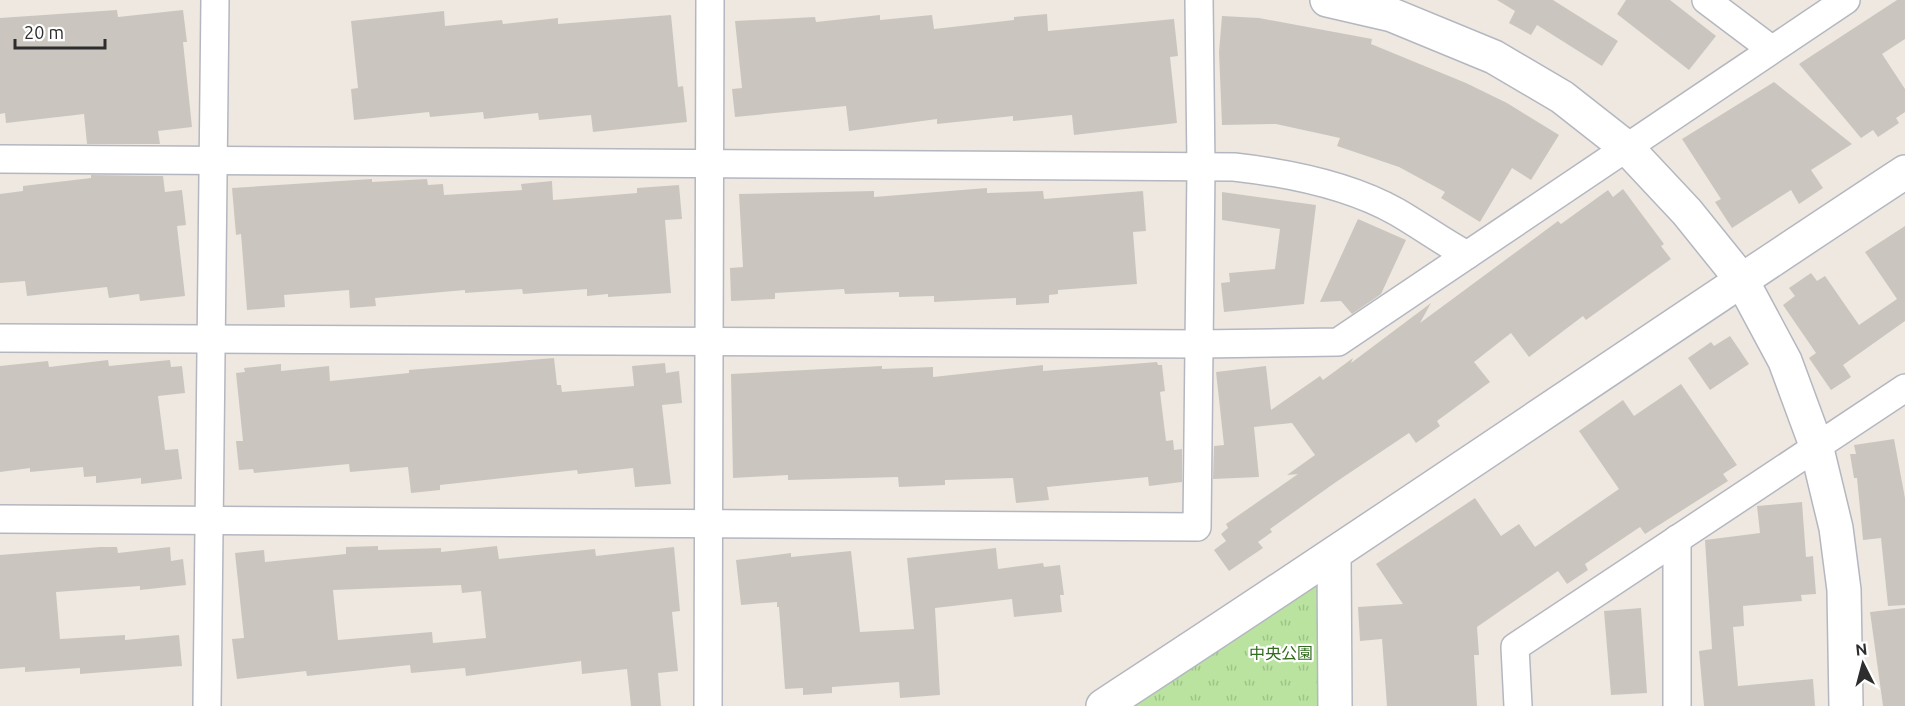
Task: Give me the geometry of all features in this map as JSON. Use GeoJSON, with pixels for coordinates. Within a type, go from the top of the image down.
{"type":"FeatureCollection","features":[{"type":"Feature","properties":{"kind":"street"},"geometry":{"type":"LineString","coordinates":[[207,706],[215,0]]}},
{"type":"Feature","properties":{"kind":"street"},"geometry":{"type":"LineString","coordinates":[[708,706],[710,0]]}},
{"type":"Feature","properties":{"kind":"street"},"geometry":{"type":"LineString","coordinates":[[0,519],[1197,527],[1201,168],[1199,0]]}},
{"type":"Feature","properties":{"kind":"street"},"geometry":{"type":"LineString","coordinates":[[1327,0],[1392,15],[1494,57],[1562,97],[1627,148],[1687,212],[1742,279],[1785,361],[1816,445],[1836,528],[1844,590],[1845,706]]}},
{"type":"Feature","properties":{"kind":"street"},"geometry":{"type":"LineString","coordinates":[[1706,0],[1771,49]]}},
{"type":"Feature","properties":{"kind":"street"},"geometry":{"type":"LineString","coordinates":[[0,338],[1199,344],[1338,342],[1846,0]]}},
{"type":"Feature","properties":{"kind":"street"},"geometry":{"type":"LineString","coordinates":[[0,159],[1201,168],[1270,171],[1358,196],[1396,212],[1467,255]]}},
{"type":"Feature","properties":{"kind":"street"},"geometry":{"type":"LineString","coordinates":[[1103,706],[1334,556],[1742,279],[1905,172]]}},
{"type":"Feature","properties":{"kind":"street"},"geometry":{"type":"LineString","coordinates":[[1518,706],[1515,647],[1905,388]]}},
{"type":"Feature","properties":{"kind":"street"},"geometry":{"type":"LineString","coordinates":[[1677,539],[1677,706]]}},
{"type":"Feature","properties":{"kind":"street"},"geometry":{"type":"LineString","coordinates":[[1334,556],[1335,706]]}},
{"type":"Feature","properties":{"kind":"green space","name":"中央公園"},"geometry":{"type":"Polygon","coordinates":[[[1334,556],[1332,706],[1103,706],[1334,556]]]}},
{"type":"Feature","properties":{"kind":"building"},"geometry":{"type":"Polygon","coordinates":[[[1497,0],[1553,0],[1618,41],[1602,66],[1537,25],[1531,35],[1509,23],[1515,11],[1497,0]]]}},
{"type":"Feature","properties":{"kind":"building"},"geometry":{"type":"Polygon","coordinates":[[[1626,0],[1670,0],[1716,36],[1689,70],[1617,14],[1626,0]]]}},
{"type":"Feature","properties":{"kind":"building"},"geometry":{"type":"Polygon","coordinates":[[[1897,0],[1905,0],[1905,39],[1882,54],[1905,89],[1905,112],[1896,118],[1899,123],[1878,137],[1873,130],[1861,138],[1799,64],[1897,0]]]}},
{"type":"Feature","properties":{"kind":"building"},"geometry":{"type":"Polygon","coordinates":[[[117,10],[118,17],[183,10],[187,42],[183,42],[192,127],[158,131],[160,144],[87,144],[84,114],[6,123],[5,113],[0,114],[0,18],[117,10]]]}},
{"type":"Feature","properties":{"kind":"building"},"geometry":{"type":"Polygon","coordinates":[[[444,11],[445,26],[502,20],[503,24],[558,18],[558,24],[671,15],[678,87],[683,86],[687,122],[593,132],[591,115],[539,120],[538,113],[484,119],[483,112],[430,117],[429,112],[354,120],[351,89],[358,88],[351,21],[444,11]]]}},
{"type":"Feature","properties":{"kind":"building"},"geometry":{"type":"Polygon","coordinates":[[[1047,14],[1048,31],[1174,19],[1178,56],[1170,57],[1177,123],[1074,135],[1072,115],[1013,121],[1013,116],[937,124],[937,119],[849,131],[846,106],[735,117],[732,89],[742,88],[735,21],[815,17],[816,22],[880,15],[880,20],[932,15],[934,29],[1047,14]]]}},
{"type":"Feature","properties":{"kind":"building"},"geometry":{"type":"Polygon","coordinates":[[[1222,16],[1259,18],[1372,39],[1371,44],[1466,83],[1507,103],[1559,135],[1531,180],[1512,168],[1480,222],[1441,198],[1445,192],[1399,167],[1337,146],[1340,138],[1276,124],[1222,125],[1219,52],[1222,16]]]}},
{"type":"Feature","properties":{"kind":"building"},"geometry":{"type":"Polygon","coordinates":[[[1774,82],[1852,144],[1811,170],[1823,188],[1799,204],[1791,190],[1732,228],[1715,202],[1721,199],[1682,139],[1774,82]]]}},
{"type":"Feature","properties":{"kind":"building"},"geometry":{"type":"Polygon","coordinates":[[[91,175],[163,176],[165,192],[182,190],[186,225],[177,226],[185,296],[140,301],[139,294],[109,298],[107,287],[27,296],[25,281],[0,283],[0,194],[23,191],[23,186],[91,178],[91,175]]]}},
{"type":"Feature","properties":{"kind":"building"},"geometry":{"type":"Polygon","coordinates":[[[372,179],[372,182],[427,179],[428,185],[443,184],[444,195],[522,190],[521,184],[552,181],[553,200],[637,193],[637,188],[679,185],[682,219],[665,220],[671,293],[608,297],[608,294],[587,296],[587,289],[523,294],[522,289],[465,293],[465,290],[375,298],[376,306],[350,308],[349,290],[284,295],[285,307],[247,310],[241,234],[236,235],[232,188],[372,179]]]}},
{"type":"Feature","properties":{"kind":"building"},"geometry":{"type":"Polygon","coordinates":[[[987,188],[987,193],[1043,191],[1044,199],[1143,191],[1146,231],[1133,232],[1137,284],[1058,290],[1058,294],[1049,295],[1049,303],[1016,305],[1016,298],[934,302],[934,296],[899,297],[899,292],[845,294],[844,289],[775,293],[775,299],[731,301],[730,268],[743,267],[739,194],[874,191],[874,197],[987,188]]]}},
{"type":"Feature","properties":{"kind":"building"},"geometry":{"type":"Polygon","coordinates":[[[1623,189],[1664,244],[1661,246],[1671,259],[1586,320],[1583,316],[1529,357],[1511,333],[1474,362],[1490,382],[1437,421],[1440,426],[1416,443],[1409,433],[1336,482],[1270,529],[1272,532],[1258,542],[1263,548],[1229,571],[1214,550],[1226,541],[1221,534],[1228,528],[1226,524],[1298,474],[1287,475],[1315,455],[1292,423],[1254,427],[1259,477],[1213,479],[1214,446],[1224,445],[1216,372],[1266,366],[1271,410],[1320,376],[1323,380],[1353,358],[1351,363],[1431,303],[1420,323],[1558,221],[1561,224],[1608,190],[1613,197],[1623,189]]]}},
{"type":"Feature","properties":{"kind":"building"},"geometry":{"type":"Polygon","coordinates":[[[1222,192],[1316,205],[1304,304],[1224,312],[1221,283],[1230,282],[1229,273],[1275,269],[1280,229],[1222,220],[1222,192]]]}},
{"type":"Feature","properties":{"kind":"building"},"geometry":{"type":"Polygon","coordinates":[[[1358,219],[1406,240],[1381,294],[1352,314],[1341,301],[1320,302],[1358,219]]]}},
{"type":"Feature","properties":{"kind":"building"},"geometry":{"type":"Polygon","coordinates":[[[1905,226],[1905,321],[1843,365],[1851,377],[1831,390],[1809,358],[1816,353],[1783,305],[1795,296],[1789,288],[1811,273],[1817,281],[1825,276],[1859,325],[1897,299],[1865,252],[1905,226]]]}},
{"type":"Feature","properties":{"kind":"building"},"geometry":{"type":"Polygon","coordinates":[[[1730,336],[1749,364],[1710,390],[1688,358],[1711,342],[1714,346],[1730,336]]]}},
{"type":"Feature","properties":{"kind":"building"},"geometry":{"type":"Polygon","coordinates":[[[554,358],[557,385],[561,385],[562,392],[634,386],[632,366],[665,363],[666,373],[679,371],[682,403],[662,405],[671,484],[635,487],[633,468],[578,474],[577,470],[440,485],[440,490],[411,493],[408,467],[350,472],[349,464],[254,473],[253,469],[239,470],[236,441],[243,441],[236,373],[245,372],[244,368],[281,364],[281,371],[329,366],[330,381],[409,373],[409,370],[554,358]]]}},
{"type":"Feature","properties":{"kind":"building"},"geometry":{"type":"Polygon","coordinates":[[[108,360],[109,366],[170,360],[171,367],[182,366],[185,393],[158,396],[165,450],[178,449],[182,479],[141,484],[141,478],[96,483],[96,476],[84,477],[83,467],[30,472],[30,468],[0,472],[0,366],[48,361],[49,367],[108,360]]]}},
{"type":"Feature","properties":{"kind":"building"},"geometry":{"type":"Polygon","coordinates":[[[1157,362],[1158,365],[1162,365],[1165,391],[1160,392],[1166,441],[1173,440],[1174,450],[1182,449],[1182,482],[1149,486],[1148,477],[1047,487],[1049,500],[1016,503],[1013,478],[945,480],[945,485],[899,487],[898,477],[788,480],[788,475],[733,478],[731,374],[882,366],[882,369],[933,367],[933,377],[1043,365],[1043,371],[1157,362]]]}},
{"type":"Feature","properties":{"kind":"building"},"geometry":{"type":"Polygon","coordinates":[[[1681,384],[1737,465],[1723,474],[1728,481],[1645,534],[1640,527],[1585,564],[1588,570],[1567,584],[1558,571],[1477,627],[1479,655],[1474,655],[1477,706],[1387,706],[1382,639],[1360,641],[1358,607],[1403,604],[1376,564],[1475,498],[1501,536],[1519,524],[1535,547],[1619,489],[1579,431],[1623,400],[1634,416],[1681,384]]]}},
{"type":"Feature","properties":{"kind":"building"},"geometry":{"type":"Polygon","coordinates":[[[1894,439],[1905,498],[1905,605],[1888,606],[1881,538],[1863,540],[1857,478],[1854,478],[1850,454],[1856,454],[1854,445],[1894,439]]]}},
{"type":"Feature","properties":{"kind":"building"},"geometry":{"type":"Polygon","coordinates":[[[1802,502],[1806,557],[1813,556],[1816,594],[1801,595],[1802,601],[1743,606],[1744,626],[1733,627],[1738,686],[1813,679],[1815,706],[1704,706],[1699,651],[1712,649],[1705,540],[1760,533],[1757,506],[1802,502]]]}},
{"type":"Feature","properties":{"kind":"building"},"geometry":{"type":"Polygon","coordinates":[[[378,546],[378,550],[441,548],[441,552],[497,546],[499,559],[595,549],[596,556],[674,547],[680,611],[672,612],[678,671],[658,673],[661,706],[631,706],[627,669],[582,674],[581,661],[466,676],[465,668],[411,673],[410,665],[307,676],[306,671],[237,679],[232,639],[244,638],[235,553],[264,550],[265,562],[346,554],[346,547],[378,546]],[[461,585],[333,590],[338,640],[432,632],[433,643],[486,638],[481,591],[462,593],[461,585]]]}},
{"type":"Feature","properties":{"kind":"building"},"geometry":{"type":"Polygon","coordinates":[[[117,547],[118,553],[170,547],[171,561],[183,559],[186,585],[140,590],[140,586],[56,592],[60,639],[125,635],[125,640],[179,635],[182,666],[80,674],[80,668],[25,672],[25,667],[0,669],[0,555],[117,547]]]}},
{"type":"Feature","properties":{"kind":"building"},"geometry":{"type":"Polygon","coordinates":[[[996,548],[998,569],[1043,563],[1044,567],[1060,565],[1064,595],[1060,595],[1062,612],[1014,617],[1012,599],[935,608],[940,695],[900,698],[899,682],[832,687],[832,693],[803,695],[803,688],[785,689],[777,602],[741,605],[736,560],[791,553],[791,557],[851,551],[860,632],[914,629],[907,558],[996,548]]]}},
{"type":"Feature","properties":{"kind":"building"},"geometry":{"type":"Polygon","coordinates":[[[1641,608],[1647,693],[1611,695],[1604,611],[1641,608]]]}},
{"type":"Feature","properties":{"kind":"building"},"geometry":{"type":"Polygon","coordinates":[[[1905,608],[1905,706],[1883,706],[1870,612],[1905,608]]]}}]}
